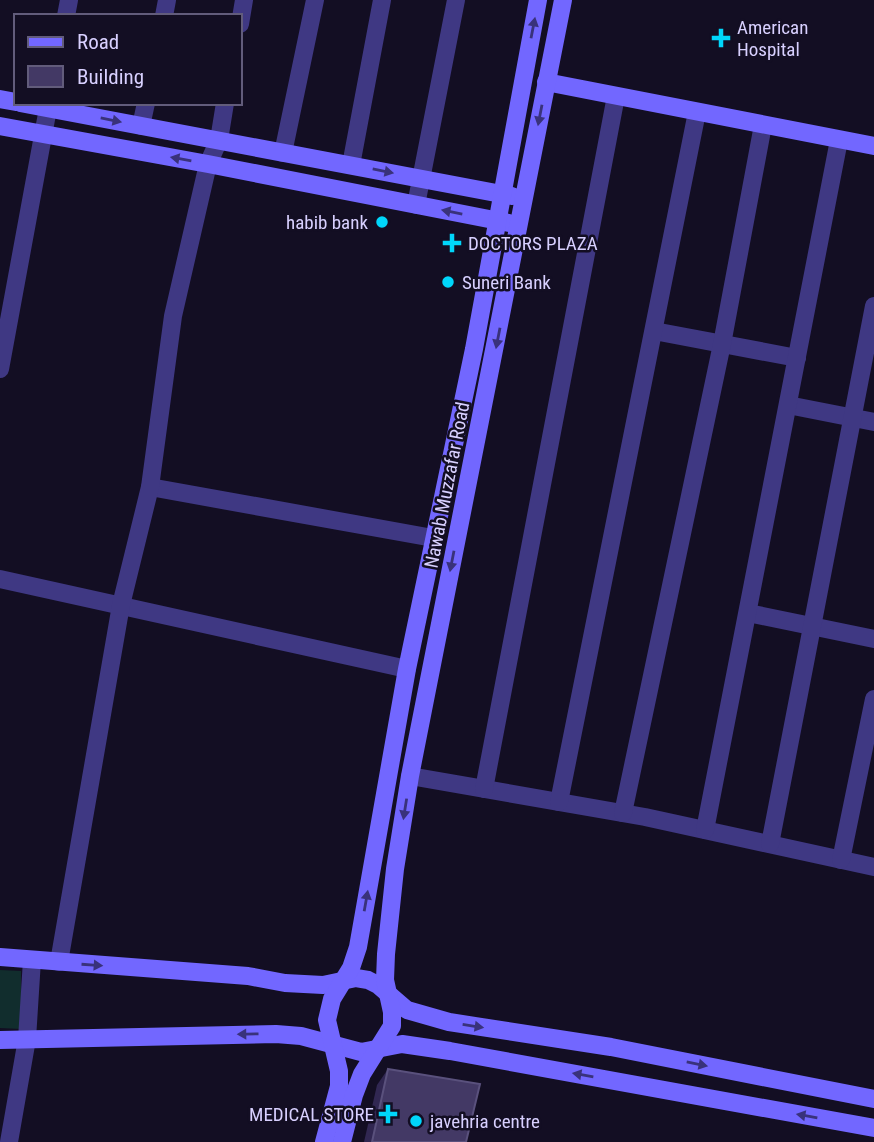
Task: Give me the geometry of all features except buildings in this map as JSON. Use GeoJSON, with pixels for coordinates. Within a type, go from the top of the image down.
{"type":"FeatureCollection","features":[{"type":"Feature","properties":{"kind":"street"},"geometry":{"type":"LineString","coordinates":[[283,153],[315,0]]}},
{"type":"Feature","properties":{"kind":"street"},"geometry":{"type":"LineString","coordinates":[[351,165],[382,0]]}},
{"type":"Feature","properties":{"kind":"street"},"geometry":{"type":"LineString","coordinates":[[416,205],[456,0]]}},
{"type":"Feature","properties":{"kind":"street","name":"Nawab Muzzafar Road"},"geometry":{"type":"LineString","coordinates":[[348,974],[358,947],[407,669],[474,349],[538,0]]}},
{"type":"Feature","properties":{"kind":"street","name":"Nawab Muzzafar Road"},"geometry":{"type":"LineString","coordinates":[[387,987],[395,869],[410,776],[563,0]]}},
{"type":"Feature","properties":{"kind":"street"},"geometry":{"type":"LineString","coordinates":[[546,82],[874,146]]}},
{"type":"Feature","properties":{"kind":"street"},"geometry":{"type":"LineString","coordinates":[[484,789],[616,96]]}},
{"type":"Feature","properties":{"kind":"street"},"geometry":{"type":"LineString","coordinates":[[141,126],[146,105]]}},
{"type":"Feature","properties":{"kind":"street"},"geometry":{"type":"LineString","coordinates":[[59,962],[121,606],[150,486],[173,316],[208,164],[219,140],[225,105]]}},
{"type":"Feature","properties":{"kind":"street"},"geometry":{"type":"LineString","coordinates":[[0,369],[49,106],[141,126],[524,198]]}},
{"type":"Feature","properties":{"kind":"street"},"geometry":{"type":"LineString","coordinates":[[559,802],[697,112]]}},
{"type":"Feature","properties":{"kind":"street"},"geometry":{"type":"LineString","coordinates":[[623,813],[722,344],[763,125]]}},
{"type":"Feature","properties":{"kind":"street"},"geometry":{"type":"LineString","coordinates":[[0,126],[519,225]]}},
{"type":"Feature","properties":{"kind":"street"},"geometry":{"type":"LineString","coordinates":[[705,830],[839,140]]}},
{"type":"Feature","properties":{"kind":"street"},"geometry":{"type":"LineString","coordinates":[[770,844],[874,306]]}},
{"type":"Feature","properties":{"kind":"street"},"geometry":{"type":"LineString","coordinates":[[654,331],[797,358]]}},
{"type":"Feature","properties":{"kind":"street"},"geometry":{"type":"LineString","coordinates":[[788,405],[874,422]]}},
{"type":"Feature","properties":{"kind":"street"},"geometry":{"type":"LineString","coordinates":[[150,486],[433,538]]}},
{"type":"Feature","properties":{"kind":"street"},"geometry":{"type":"LineString","coordinates":[[0,579],[407,669]]}},
{"type":"Feature","properties":{"kind":"street"},"geometry":{"type":"LineString","coordinates":[[748,613],[874,639]]}},
{"type":"Feature","properties":{"kind":"street"},"geometry":{"type":"LineString","coordinates":[[841,860],[874,699]]}},
{"type":"Feature","properties":{"kind":"street"},"geometry":{"type":"LineString","coordinates":[[410,776],[623,813],[874,867]]}},
{"type":"Feature","properties":{"kind":"street"},"geometry":{"type":"LineString","coordinates":[[0,957],[248,976],[285,983],[323,985],[348,974],[387,987],[407,1010],[449,1022],[611,1047],[874,1099]]}},
{"type":"Feature","properties":{"kind":"street"},"geometry":{"type":"LineString","coordinates":[[9,1142],[26,1039],[32,960]]}},
{"type":"Feature","properties":{"kind":"street"},"geometry":{"type":"LineString","coordinates":[[324,1142],[339,1086],[339,1070],[327,1027],[329,1009],[348,974]]}},
{"type":"Feature","properties":{"kind":"street"},"geometry":{"type":"LineString","coordinates":[[342,1142],[362,1074],[392,1027],[393,1012],[387,987]]}},
{"type":"Feature","properties":{"kind":"street"},"geometry":{"type":"LineString","coordinates":[[0,1040],[276,1034],[302,1036],[352,1051],[377,1051],[402,1044],[874,1128]]}},
{"type":"Feature","properties":{"kind":"green space"},"geometry":{"type":"Polygon","coordinates":[[[0,970],[21,971],[21,1029],[0,1028],[0,970]]]}},
{"type":"Feature","properties":{"kind":"place","name":"American Hospital"},"geometry":{"type":"Point","coordinates":[721,38]}},
{"type":"Feature","properties":{"kind":"place","name":"habib bank"},"geometry":{"type":"Point","coordinates":[382,222]}},
{"type":"Feature","properties":{"kind":"place","name":"DOCTORS PLAZA"},"geometry":{"type":"Point","coordinates":[452,243]}},
{"type":"Feature","properties":{"kind":"place","name":"Suneri Bank"},"geometry":{"type":"Point","coordinates":[448,282]}},
{"type":"Feature","properties":{"kind":"place","name":"MEDICAL STORE"},"geometry":{"type":"Point","coordinates":[388,1114]}},
{"type":"Feature","properties":{"kind":"place","name":"javehria centre"},"geometry":{"type":"Point","coordinates":[416,1121]}}]}
